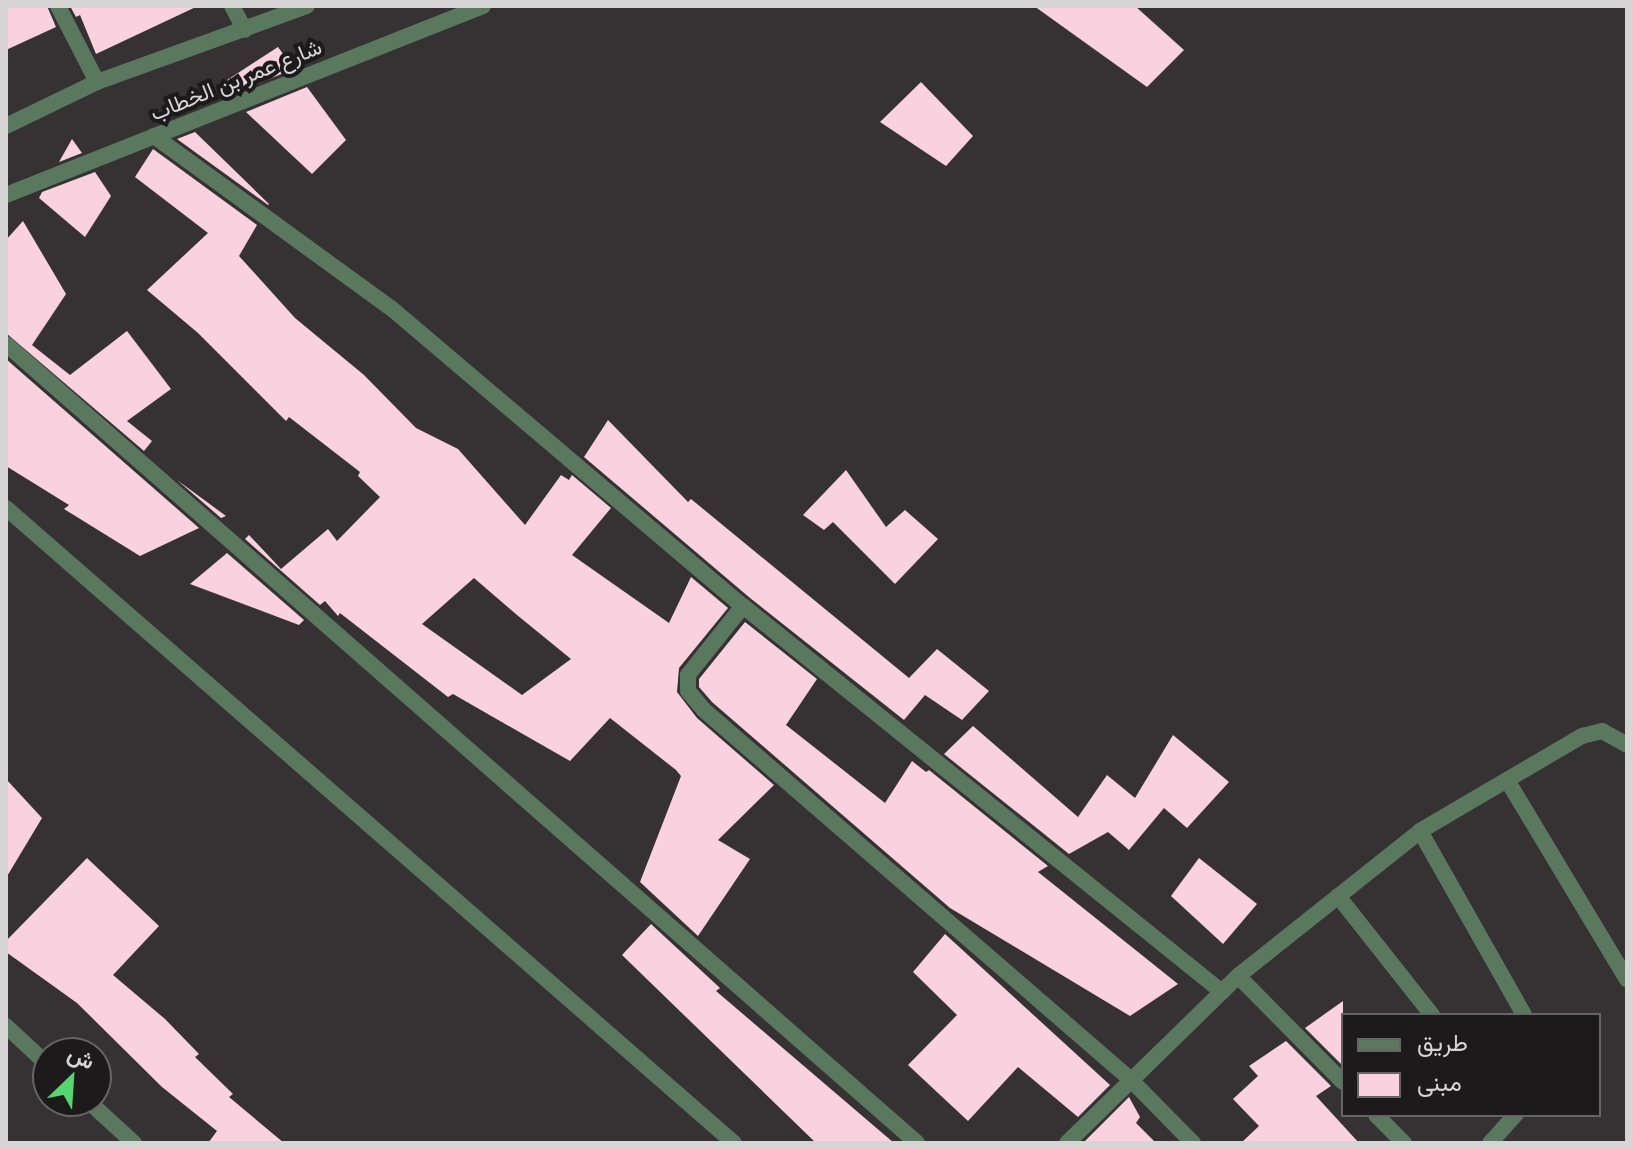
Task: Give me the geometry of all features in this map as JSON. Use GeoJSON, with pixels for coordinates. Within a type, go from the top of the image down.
{"type":"FeatureCollection","features":[{"type":"Feature","properties":{"kind":"street"},"geometry":{"type":"LineString","coordinates":[[58,6],[97,82]]}},
{"type":"Feature","properties":{"kind":"street"},"geometry":{"type":"LineString","coordinates":[[232,6],[245,30]]}},
{"type":"Feature","properties":{"kind":"street","name":"شارع عمر بن الخطاب"},"geometry":{"type":"LineString","coordinates":[[6,126],[97,82],[307,6]]}},
{"type":"Feature","properties":{"kind":"street","name":"شارع عمر بن الخطاب"},"geometry":{"type":"LineString","coordinates":[[6,195],[483,6]]}},
{"type":"Feature","properties":{"kind":"street"},"geometry":{"type":"LineString","coordinates":[[154,136],[391,308],[743,606],[1222,992]]}},
{"type":"Feature","properties":{"kind":"street"},"geometry":{"type":"LineString","coordinates":[[6,344],[917,1143]]}},
{"type":"Feature","properties":{"kind":"street"},"geometry":{"type":"LineString","coordinates":[[6,508],[734,1143]]}},
{"type":"Feature","properties":{"kind":"street"},"geometry":{"type":"LineString","coordinates":[[743,606],[688,675],[688,691],[704,710],[1130,1079],[1193,1143]]}},
{"type":"Feature","properties":{"kind":"street"},"geometry":{"type":"LineString","coordinates":[[1067,1143],[1238,976],[1420,831],[1582,736],[1602,731],[1627,745]]}},
{"type":"Feature","properties":{"kind":"street"},"geometry":{"type":"LineString","coordinates":[[1507,780],[1627,980]]}},
{"type":"Feature","properties":{"kind":"street"},"geometry":{"type":"LineString","coordinates":[[1420,831],[1523,1013]]}},
{"type":"Feature","properties":{"kind":"street"},"geometry":{"type":"LineString","coordinates":[[1338,896],[1430,1013]]}},
{"type":"Feature","properties":{"kind":"street"},"geometry":{"type":"LineString","coordinates":[[1238,976],[1341,1080]]}},
{"type":"Feature","properties":{"kind":"street"},"geometry":{"type":"LineString","coordinates":[[6,1026],[32,1050]]}},
{"type":"Feature","properties":{"kind":"street"},"geometry":{"type":"LineString","coordinates":[[106,1117],[134,1143]]}},
{"type":"Feature","properties":{"kind":"street"},"geometry":{"type":"LineString","coordinates":[[1378,1117],[1404,1143]]}},
{"type":"Feature","properties":{"kind":"street"},"geometry":{"type":"LineString","coordinates":[[1490,1143],[1513,1117]]}},
{"type":"Feature","properties":{"kind":"building"},"geometry":{"type":"Polygon","coordinates":[[[6,6],[47,6],[56,27],[6,50],[6,6]]]}},
{"type":"Feature","properties":{"kind":"building"},"geometry":{"type":"Polygon","coordinates":[[[70,6],[198,6],[96,54],[80,15],[76,17],[70,6]]]}},
{"type":"Feature","properties":{"kind":"building"},"geometry":{"type":"Polygon","coordinates":[[[1034,6],[1135,6],[1184,50],[1147,87],[1034,6]]]}},
{"type":"Feature","properties":{"kind":"building"},"geometry":{"type":"Polygon","coordinates":[[[278,47],[294,69],[228,95],[218,86],[278,47]]]}},
{"type":"Feature","properties":{"kind":"building"},"geometry":{"type":"Polygon","coordinates":[[[921,82],[973,136],[946,166],[880,122],[921,82]]]}},
{"type":"Feature","properties":{"kind":"building"},"geometry":{"type":"Polygon","coordinates":[[[307,87],[346,140],[312,174],[246,112],[307,87]]]}},
{"type":"Feature","properties":{"kind":"building"},"geometry":{"type":"Polygon","coordinates":[[[195,132],[269,204],[177,139],[195,132]]]}},
{"type":"Feature","properties":{"kind":"building"},"geometry":{"type":"Polygon","coordinates":[[[72,139],[82,153],[59,162],[72,139]]]}},
{"type":"Feature","properties":{"kind":"building"},"geometry":{"type":"Polygon","coordinates":[[[153,149],[257,225],[239,256],[295,318],[364,375],[416,428],[458,449],[525,525],[561,475],[569,480],[572,475],[611,508],[572,555],[669,623],[691,577],[728,608],[679,668],[677,692],[697,718],[774,785],[718,840],[750,859],[698,936],[640,882],[681,776],[676,770],[610,718],[570,761],[453,694],[448,697],[340,613],[338,616],[325,601],[320,605],[245,539],[249,535],[281,569],[328,529],[337,541],[380,497],[358,476],[360,472],[289,417],[286,421],[198,333],[147,290],[208,233],[135,177],[153,149]],[[474,578],[422,624],[522,695],[571,659],[474,578]]]}},
{"type":"Feature","properties":{"kind":"building"},"geometry":{"type":"Polygon","coordinates":[[[95,172],[111,196],[85,237],[39,198],[42,192],[95,172]]]}},
{"type":"Feature","properties":{"kind":"building"},"geometry":{"type":"Polygon","coordinates":[[[23,221],[66,294],[32,345],[70,375],[127,331],[171,389],[127,421],[152,441],[144,451],[6,333],[6,240],[23,221]]]}},
{"type":"Feature","properties":{"kind":"building"},"geometry":{"type":"Polygon","coordinates":[[[6,359],[199,528],[140,556],[64,509],[69,505],[6,466],[6,359]]]}},
{"type":"Feature","properties":{"kind":"building"},"geometry":{"type":"Polygon","coordinates":[[[608,420],[688,502],[691,499],[909,678],[937,649],[989,691],[962,720],[925,695],[904,720],[750,598],[584,457],[608,420]]]}},
{"type":"Feature","properties":{"kind":"building"},"geometry":{"type":"Polygon","coordinates":[[[846,470],[886,527],[905,510],[938,539],[895,584],[833,522],[824,530],[803,515],[846,470]]]}},
{"type":"Feature","properties":{"kind":"building"},"geometry":{"type":"Polygon","coordinates":[[[177,480],[226,516],[221,518],[177,480]]]}},
{"type":"Feature","properties":{"kind":"building"},"geometry":{"type":"Polygon","coordinates":[[[227,553],[304,620],[299,625],[190,584],[227,553]]]}},
{"type":"Feature","properties":{"kind":"building"},"geometry":{"type":"Polygon","coordinates":[[[745,622],[817,679],[786,725],[885,803],[912,761],[926,772],[929,770],[1048,866],[1038,872],[1178,984],[1130,1016],[950,908],[712,702],[699,687],[699,679],[745,622]]]}},
{"type":"Feature","properties":{"kind":"building"},"geometry":{"type":"Polygon","coordinates":[[[973,726],[1078,817],[1107,775],[1135,798],[1173,735],[1229,782],[1187,828],[1164,808],[1129,850],[1108,832],[1069,854],[944,754],[973,726]]]}},
{"type":"Feature","properties":{"kind":"building"},"geometry":{"type":"Polygon","coordinates":[[[6,779],[42,818],[6,878],[6,779]]]}},
{"type":"Feature","properties":{"kind":"building"},"geometry":{"type":"Polygon","coordinates":[[[87,858],[159,926],[113,975],[165,1019],[199,1054],[195,1057],[233,1094],[229,1097],[284,1143],[208,1143],[217,1131],[162,1087],[77,1003],[6,952],[6,941],[87,858]]]}},
{"type":"Feature","properties":{"kind":"building"},"geometry":{"type":"Polygon","coordinates":[[[1199,858],[1257,904],[1223,944],[1171,896],[1199,858]]]}},
{"type":"Feature","properties":{"kind":"building"},"geometry":{"type":"Polygon","coordinates":[[[651,924],[720,988],[716,991],[894,1143],[816,1143],[622,955],[651,924]]]}},
{"type":"Feature","properties":{"kind":"building"},"geometry":{"type":"Polygon","coordinates":[[[945,934],[1110,1085],[1078,1117],[1018,1067],[968,1121],[908,1065],[957,1015],[913,972],[945,934]]]}},
{"type":"Feature","properties":{"kind":"building"},"geometry":{"type":"Polygon","coordinates":[[[1343,1001],[1341,1064],[1305,1028],[1343,1001]]]}},
{"type":"Feature","properties":{"kind":"building"},"geometry":{"type":"Polygon","coordinates":[[[1286,1041],[1331,1086],[1316,1096],[1359,1143],[1241,1143],[1259,1126],[1233,1099],[1258,1076],[1249,1066],[1286,1041]]]}},
{"type":"Feature","properties":{"kind":"building"},"geometry":{"type":"Polygon","coordinates":[[[1129,1097],[1140,1117],[1136,1123],[1156,1143],[1083,1143],[1129,1097]]]}}]}
